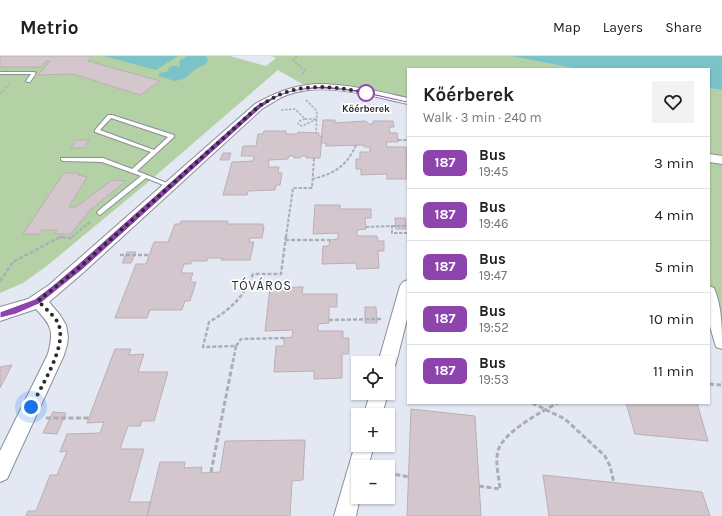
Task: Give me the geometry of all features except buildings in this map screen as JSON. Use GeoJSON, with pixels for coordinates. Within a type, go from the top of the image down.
{"type":"FeatureCollection","features":[{"type":"Feature","properties":{"kind":"street"},"geometry":{"type":"LineString","coordinates":[[0,314],[16,310],[38,301],[80,267],[259,106],[287,92],[309,88],[340,88],[407,102]]}},
{"type":"Feature","properties":{"kind":"street"},"geometry":{"type":"LineString","coordinates":[[710,158],[722,160]]}},
{"type":"Feature","properties":{"kind":"street"},"geometry":{"type":"LineString","coordinates":[[389,356],[407,290]]}},
{"type":"Feature","properties":{"kind":"street"},"geometry":{"type":"LineString","coordinates":[[710,296],[722,342]]}},
{"type":"Feature","properties":{"kind":"street"},"geometry":{"type":"LineString","coordinates":[[0,472],[56,355],[61,337],[57,322],[38,301]]}},
{"type":"Feature","properties":{"kind":"street"},"geometry":{"type":"LineString","coordinates":[[345,516],[351,493]]}},
{"type":"Feature","properties":{"kind":"lane"},"geometry":{"type":"LineString","coordinates":[[0,73],[34,73],[28,81]]}},
{"type":"Feature","properties":{"kind":"lane"},"geometry":{"type":"LineString","coordinates":[[132,171],[155,152],[172,136],[110,116],[97,131],[155,152]]}},
{"type":"Feature","properties":{"kind":"lane"},"geometry":{"type":"LineString","coordinates":[[63,159],[103,160],[170,186]]}},
{"type":"Feature","properties":{"kind":"lane"},"geometry":{"type":"LineString","coordinates":[[100,213],[145,176]]}},
{"type":"Feature","properties":{"kind":"path"},"geometry":{"type":"LineString","coordinates":[[297,56],[293,60],[305,70],[301,76]]}},
{"type":"Feature","properties":{"kind":"path"},"geometry":{"type":"LineString","coordinates":[[301,96],[318,111],[316,133]]}},
{"type":"Feature","properties":{"kind":"path"},"geometry":{"type":"LineString","coordinates":[[280,110],[295,109],[305,119]]}},
{"type":"Feature","properties":{"kind":"path"},"geometry":{"type":"LineString","coordinates":[[305,119],[317,119],[306,126],[300,125],[299,121],[305,119]]}},
{"type":"Feature","properties":{"kind":"path"},"geometry":{"type":"LineString","coordinates":[[398,140],[407,140]]}},
{"type":"Feature","properties":{"kind":"path"},"geometry":{"type":"LineString","coordinates":[[312,179],[340,170],[352,156],[356,145]]}},
{"type":"Feature","properties":{"kind":"path"},"geometry":{"type":"LineString","coordinates":[[236,346],[203,347],[209,322],[224,314],[240,300],[249,288],[253,274],[281,274],[293,188],[312,188],[314,158]]}},
{"type":"Feature","properties":{"kind":"path"},"geometry":{"type":"LineString","coordinates":[[0,281],[13,262],[60,237],[70,238],[100,213]]}},
{"type":"Feature","properties":{"kind":"path"},"geometry":{"type":"LineString","coordinates":[[392,226],[392,233],[407,233]]}},
{"type":"Feature","properties":{"kind":"path"},"geometry":{"type":"LineString","coordinates":[[366,227],[407,226]]}},
{"type":"Feature","properties":{"kind":"path"},"geometry":{"type":"LineString","coordinates":[[285,240],[330,240]]}},
{"type":"Feature","properties":{"kind":"path"},"geometry":{"type":"LineString","coordinates":[[120,255],[150,255]]}},
{"type":"Feature","properties":{"kind":"path"},"geometry":{"type":"LineString","coordinates":[[329,320],[381,319]]}},
{"type":"Feature","properties":{"kind":"path"},"geometry":{"type":"LineString","coordinates":[[211,472],[236,346],[242,339],[284,338]]}},
{"type":"Feature","properties":{"kind":"path"},"geometry":{"type":"LineString","coordinates":[[710,384],[721,385]]}},
{"type":"Feature","properties":{"kind":"path"},"geometry":{"type":"LineString","coordinates":[[534,404],[565,419],[605,456],[610,466],[614,483]]}},
{"type":"Feature","properties":{"kind":"path"},"geometry":{"type":"LineString","coordinates":[[479,486],[500,489],[498,450],[501,441],[544,410],[556,404]]}},
{"type":"Feature","properties":{"kind":"path"},"geometry":{"type":"LineString","coordinates":[[46,418],[89,418]]}},
{"type":"Feature","properties":{"kind":"path"},"geometry":{"type":"LineString","coordinates":[[395,474],[409,477]]}},
{"type":"Feature","properties":{"kind":"green space"},"geometry":{"type":"Polygon","coordinates":[[[0,56],[230,56],[266,66],[276,58],[271,56],[510,56],[573,68],[407,68],[407,101],[359,91],[309,88],[278,70],[147,183],[48,265],[23,283],[0,293],[0,56]]]}},
{"type":"Feature","properties":{"kind":"green space"},"geometry":{"type":"Polygon","coordinates":[[[710,88],[722,90],[722,342],[710,296],[710,88]]]}},
{"type":"Feature","properties":{"kind":"water"},"geometry":{"type":"Polygon","coordinates":[[[104,56],[178,56],[156,70],[104,56]]]}},
{"type":"Feature","properties":{"kind":"water"},"geometry":{"type":"Polygon","coordinates":[[[187,56],[206,56],[208,60],[206,64],[197,68],[184,79],[175,81],[158,76],[160,73],[169,71],[168,69],[172,66],[180,67],[179,61],[187,56]]]}},
{"type":"Feature","properties":{"kind":"water"},"geometry":{"type":"Polygon","coordinates":[[[510,56],[722,56],[722,90],[710,88],[710,68],[573,68],[510,56]]]}},
{"type":"Feature","properties":{"kind":"bus line","name":"187"},"geometry":{"type":"LineString","coordinates":[[0,314],[16,310],[38,301],[80,267],[259,106],[277,96],[298,89],[340,88],[407,102]]}},
{"type":"Feature","properties":{"kind":"place","name":"Kőérberek"},"geometry":{"type":"Point","coordinates":[366,93]}},
{"type":"Feature","properties":{"kind":"district","name":"TÓVÁROS"},"geometry":{"type":"Point","coordinates":[262,285]}},
{"type":"Feature","properties":{"kind":"route"},"geometry":{"type":"LineString","coordinates":[[31,407],[56,355],[61,337],[57,322],[38,301],[80,267],[259,106],[277,96],[298,89],[340,88],[371,94],[366,93]]}}]}
